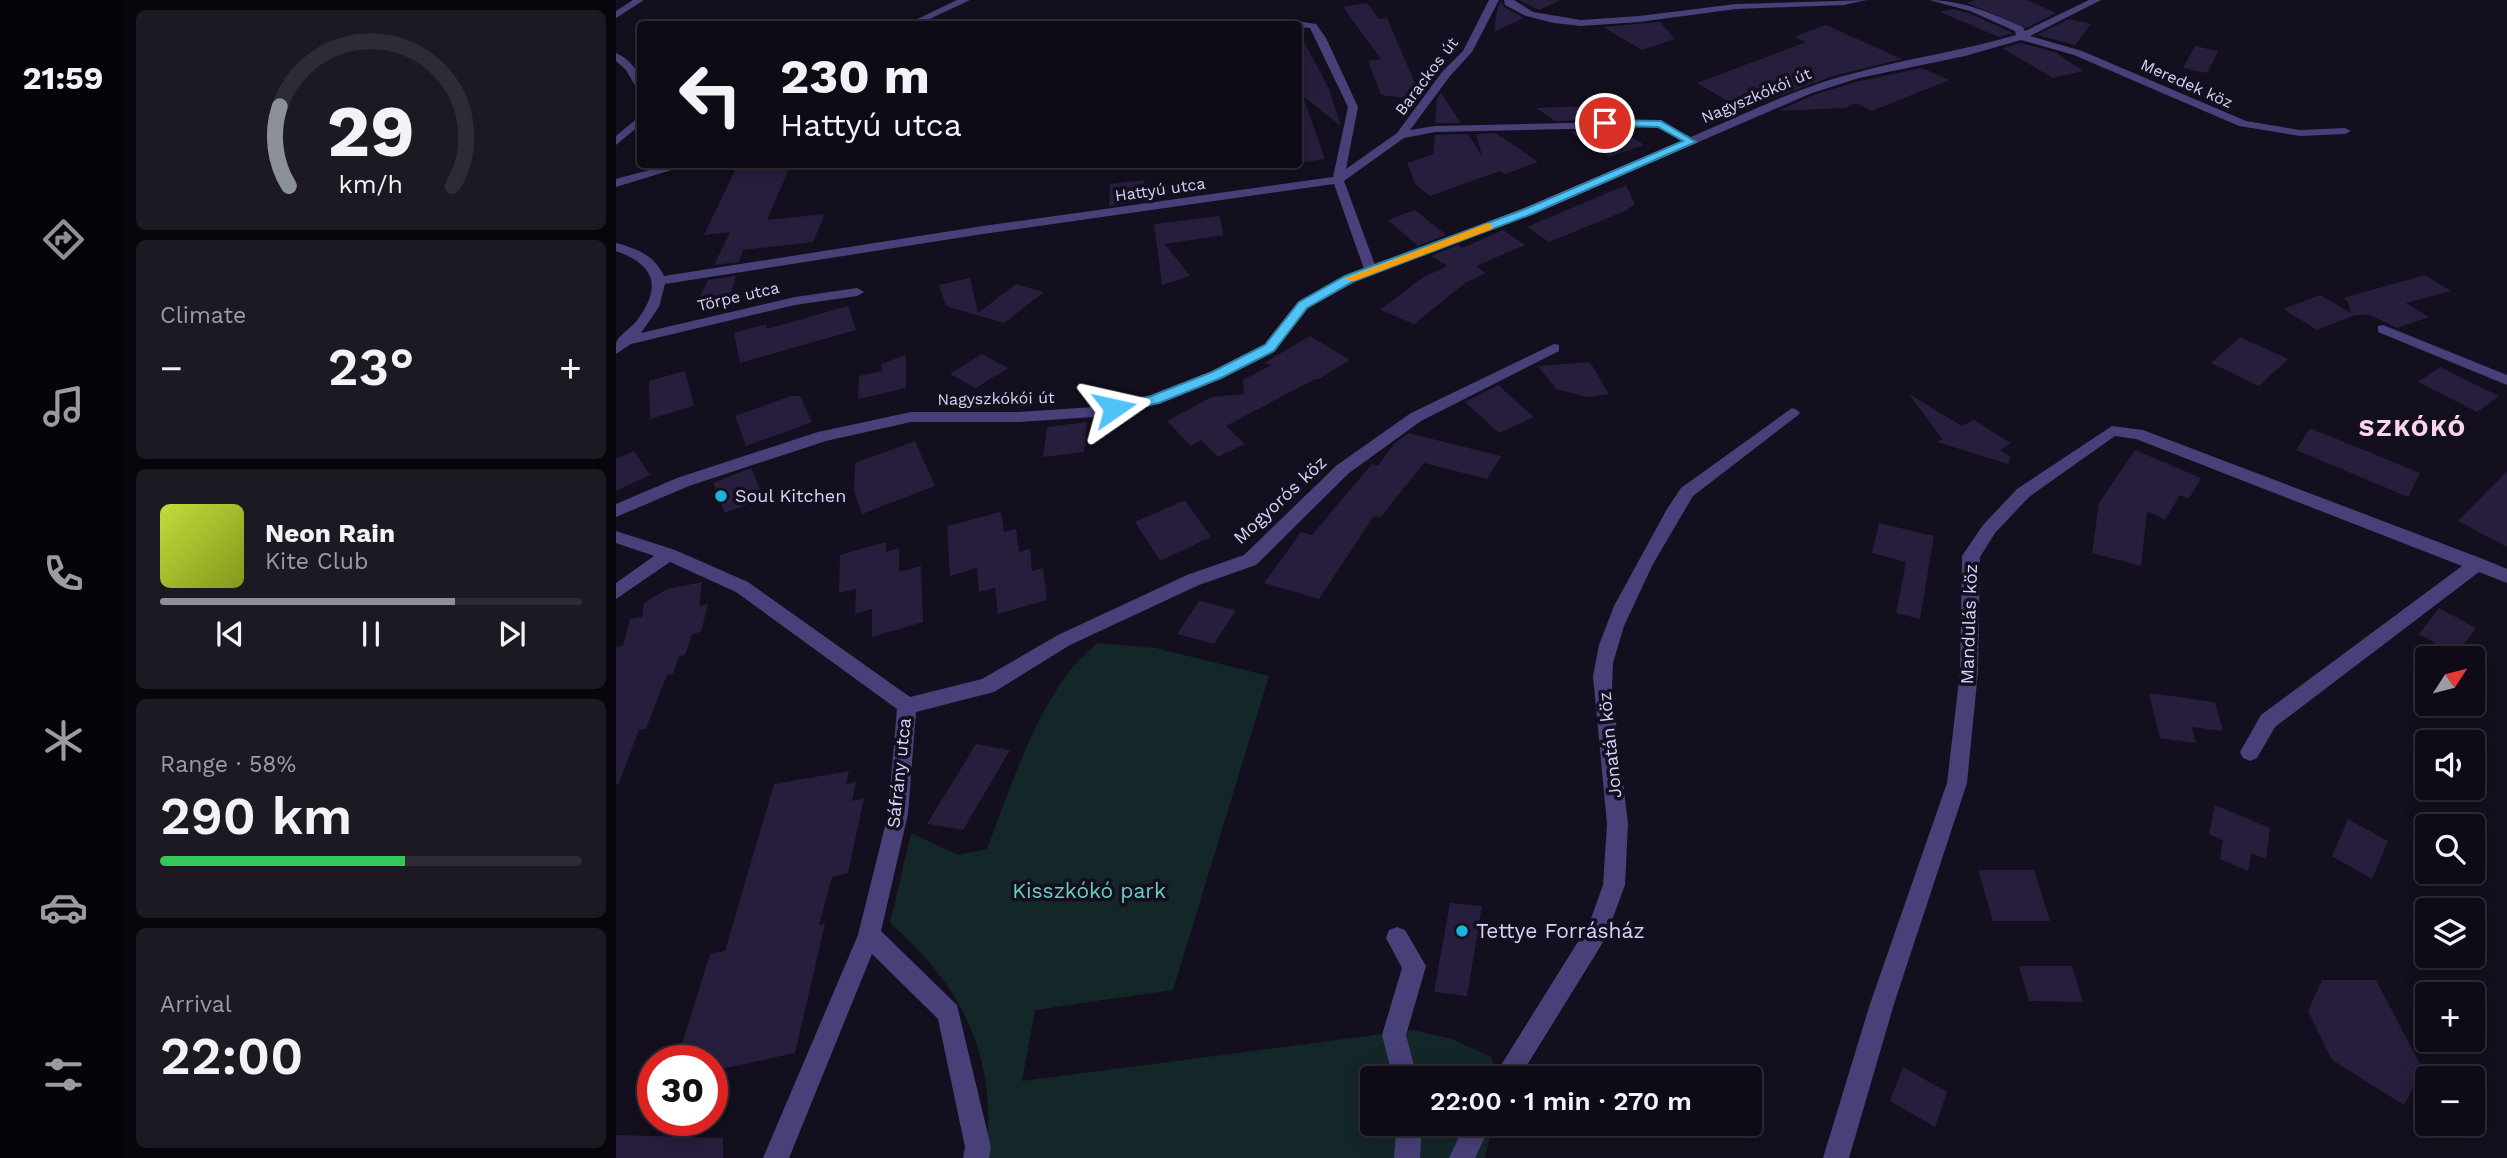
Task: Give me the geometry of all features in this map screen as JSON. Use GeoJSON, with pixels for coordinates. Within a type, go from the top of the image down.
{"type":"FeatureCollection","features":[{"type":"Feature","properties":{"kind":"street"},"geometry":{"type":"LineString","coordinates":[[616,15],[639,0]]}},
{"type":"Feature","properties":{"kind":"street"},"geometry":{"type":"LineString","coordinates":[[919,21],[965,0]]}},
{"type":"Feature","properties":{"kind":"street","name":"Barackos út"},"geometry":{"type":"LineString","coordinates":[[1401,135],[1446,74],[1467,52],[1494,0]]}},
{"type":"Feature","properties":{"kind":"street"},"geometry":{"type":"LineString","coordinates":[[1509,0],[1508,3],[1526,14],[1596,22],[1663,17],[1718,8],[1818,6],[1862,0]]}},
{"type":"Feature","properties":{"kind":"street"},"geometry":{"type":"LineString","coordinates":[[1934,0],[1973,9],[2020,29],[2021,37]]}},
{"type":"Feature","properties":{"kind":"street","name":"Nagyszkókói út"},"geometry":{"type":"LineString","coordinates":[[616,511],[683,482],[823,436],[911,417],[1019,417],[1094,412],[1154,400],[1216,375],[1269,348],[1303,305],[1350,279],[1528,211],[1808,91],[1857,75],[1965,53],[2021,37],[2096,0]]}},
{"type":"Feature","properties":{"kind":"street"},"geometry":{"type":"LineString","coordinates":[[1302,25],[1313,26],[1321,38],[1353,107],[1338,180],[1371,271]]}},
{"type":"Feature","properties":{"kind":"street","name":"Meredek köz"},"geometry":{"type":"LineString","coordinates":[[2021,37],[2078,53],[2243,124],[2300,133],[2345,131]]}},
{"type":"Feature","properties":{"kind":"street"},"geometry":{"type":"LineString","coordinates":[[616,56],[630,68],[637,80]]}},
{"type":"Feature","properties":{"kind":"street"},"geometry":{"type":"LineString","coordinates":[[616,142],[637,119]]}},
{"type":"Feature","properties":{"kind":"street","name":"Hattyú utca"},"geometry":{"type":"LineString","coordinates":[[660,281],[983,230],[1338,180],[1401,135],[1435,129],[1661,124],[1691,142]]}},
{"type":"Feature","properties":{"kind":"street"},"geometry":{"type":"LineString","coordinates":[[616,183],[671,168]]}},
{"type":"Feature","properties":{"kind":"street"},"geometry":{"type":"LineString","coordinates":[[616,247],[648,259],[657,271],[660,281],[653,309],[628,340],[616,350]]}},
{"type":"Feature","properties":{"kind":"street","name":"Törpe utca"},"geometry":{"type":"LineString","coordinates":[[628,340],[795,301],[857,292]]}},
{"type":"Feature","properties":{"kind":"street"},"geometry":{"type":"LineString","coordinates":[[2383,329],[2507,380]]}},
{"type":"Feature","properties":{"kind":"street","name":"Mogyorós köz"},"geometry":{"type":"LineString","coordinates":[[907,705],[987,687],[1064,640],[1193,580],[1250,560],[1343,469],[1416,416],[1554,348]]}},
{"type":"Feature","properties":{"kind":"street","name":"Jonatán köz"},"geometry":{"type":"LineString","coordinates":[[1512,1066],[1587,950],[1606,915],[1615,883],[1617,819],[1612,763],[1603,709],[1604,664],[1610,638],[1675,509],[1687,492],[1792,413]]}},
{"type":"Feature","properties":{"kind":"street","name":"Mandulás köz"},"geometry":{"type":"LineString","coordinates":[[1836,1158],[1882,1004],[1957,783],[1969,672],[1970,556],[1989,529],[2023,493],[2112,431],[2138,434],[2507,576]]}},
{"type":"Feature","properties":{"kind":"street","name":"Sáfrány utca"},"geometry":{"type":"LineString","coordinates":[[616,537],[669,554],[742,587],[907,705],[898,814],[869,935],[775,1158]]}},
{"type":"Feature","properties":{"kind":"street"},"geometry":{"type":"LineString","coordinates":[[616,592],[669,554]]}},
{"type":"Feature","properties":{"kind":"street"},"geometry":{"type":"LineString","coordinates":[[2250,752],[2269,721],[2477,564]]}},
{"type":"Feature","properties":{"kind":"street"},"geometry":{"type":"LineString","coordinates":[[869,935],[949,1013],[978,1147],[976,1158]]}},
{"type":"Feature","properties":{"kind":"street"},"geometry":{"type":"LineString","coordinates":[[1397,937],[1414,966],[1394,1035],[1402,1066]]}},
{"type":"Feature","properties":{"kind":"street"},"geometry":{"type":"LineString","coordinates":[[1407,1158],[1409,1136]]}},
{"type":"Feature","properties":{"kind":"street"},"geometry":{"type":"LineString","coordinates":[[1462,1158],[1472,1136]]}},
{"type":"Feature","properties":{"kind":"green space","name":"Kisszkókó park"},"geometry":{"type":"Polygon","coordinates":[[[1097,643],[1156,648],[1269,676],[1173,990],[1035,1010],[1022,1081],[1413,1030],[1452,1039],[1491,1057],[1494,1066],[1360,1066],[1360,1136],[1490,1136],[1485,1158],[986,1158],[986,1088],[970,1027],[938,973],[890,923],[911,833],[958,855],[987,849],[1022,756],[1056,690],[1070,670],[1097,643]]]}},
{"type":"Feature","properties":{"kind":"building"},"geometry":{"type":"Polygon","coordinates":[[[1519,0],[1561,0],[1539,10],[1519,0]]]}},
{"type":"Feature","properties":{"kind":"building"},"geometry":{"type":"Polygon","coordinates":[[[1975,0],[2027,0],[2056,13],[2026,28],[1967,3],[1975,0]]]}},
{"type":"Feature","properties":{"kind":"building"},"geometry":{"type":"Polygon","coordinates":[[[1501,1],[1504,7],[1524,18],[1494,32],[1497,10],[1501,1]]]}},
{"type":"Feature","properties":{"kind":"building"},"geometry":{"type":"Polygon","coordinates":[[[1367,3],[1379,19],[1387,18],[1421,97],[1413,102],[1408,95],[1405,98],[1381,95],[1368,61],[1381,59],[1343,7],[1367,3]]]}},
{"type":"Feature","properties":{"kind":"building"},"geometry":{"type":"Polygon","coordinates":[[[1951,9],[1969,13],[2013,33],[1999,37],[1940,12],[1951,9]]]}},
{"type":"Feature","properties":{"kind":"building"},"geometry":{"type":"Polygon","coordinates":[[[2069,19],[2091,24],[2075,45],[2037,35],[2069,19]]]}},
{"type":"Feature","properties":{"kind":"building"},"geometry":{"type":"Polygon","coordinates":[[[1660,22],[1675,39],[1642,50],[1603,27],[1660,22]]]}},
{"type":"Feature","properties":{"kind":"building"},"geometry":{"type":"Polygon","coordinates":[[[1826,25],[1902,59],[1833,76],[1742,110],[1697,83],[1806,42],[1794,37],[1826,25]]]}},
{"type":"Feature","properties":{"kind":"building"},"geometry":{"type":"Polygon","coordinates":[[[1302,38],[1329,89],[1341,126],[1303,96],[1325,159],[1302,162],[1302,38]]]}},
{"type":"Feature","properties":{"kind":"building"},"geometry":{"type":"Polygon","coordinates":[[[2021,43],[2057,53],[2083,71],[2053,78],[2002,48],[2021,43]]]}},
{"type":"Feature","properties":{"kind":"building"},"geometry":{"type":"Polygon","coordinates":[[[2195,46],[2218,51],[2207,73],[2183,68],[2195,46]]]}},
{"type":"Feature","properties":{"kind":"building"},"geometry":{"type":"Polygon","coordinates":[[[1922,68],[1949,80],[1872,111],[1856,103],[1845,108],[1778,111],[1813,95],[1860,81],[1922,68]]]}},
{"type":"Feature","properties":{"kind":"building"},"geometry":{"type":"Polygon","coordinates":[[[1441,93],[1461,123],[1435,123],[1437,99],[1441,93]]]}},
{"type":"Feature","properties":{"kind":"building"},"geometry":{"type":"Polygon","coordinates":[[[1584,106],[1604,120],[1555,121],[1536,108],[1584,106]]]}},
{"type":"Feature","properties":{"kind":"building"},"geometry":{"type":"Polygon","coordinates":[[[1621,130],[1644,145],[1609,157],[1571,132],[1621,130]]]}},
{"type":"Feature","properties":{"kind":"building"},"geometry":{"type":"Polygon","coordinates":[[[1496,133],[1538,162],[1505,174],[1500,171],[1430,196],[1416,185],[1407,163],[1433,154],[1435,135],[1468,134],[1482,156],[1476,134],[1496,133]]]}},
{"type":"Feature","properties":{"kind":"building"},"geometry":{"type":"Polygon","coordinates":[[[736,168],[789,168],[767,220],[825,214],[813,242],[743,250],[739,262],[714,265],[730,232],[704,235],[736,168]]]}},
{"type":"Feature","properties":{"kind":"building"},"geometry":{"type":"Polygon","coordinates":[[[1144,180],[1147,200],[1109,206],[1110,184],[1144,180]]]}},
{"type":"Feature","properties":{"kind":"building"},"geometry":{"type":"Polygon","coordinates":[[[1626,185],[1635,205],[1628,208],[1630,209],[1549,242],[1527,227],[1626,185]]]}},
{"type":"Feature","properties":{"kind":"building"},"geometry":{"type":"Polygon","coordinates":[[[1415,210],[1446,235],[1418,246],[1388,220],[1415,210]]]}},
{"type":"Feature","properties":{"kind":"building"},"geometry":{"type":"Polygon","coordinates":[[[1220,216],[1223,235],[1165,244],[1190,276],[1162,285],[1154,224],[1220,216]]]}},
{"type":"Feature","properties":{"kind":"building"},"geometry":{"type":"Polygon","coordinates":[[[1503,230],[1525,245],[1476,266],[1486,273],[1465,283],[1414,324],[1380,310],[1422,278],[1447,266],[1431,256],[1458,245],[1462,248],[1503,230]]]}},
{"type":"Feature","properties":{"kind":"building"},"geometry":{"type":"Polygon","coordinates":[[[2425,275],[2451,291],[2406,303],[2429,317],[2397,328],[2368,314],[2352,316],[2317,330],[2283,309],[2320,295],[2351,313],[2348,302],[2344,299],[2347,297],[2425,275]]]}},
{"type":"Feature","properties":{"kind":"building"},"geometry":{"type":"Polygon","coordinates":[[[736,276],[729,299],[696,305],[708,280],[736,276]]]}},
{"type":"Feature","properties":{"kind":"building"},"geometry":{"type":"Polygon","coordinates":[[[970,278],[978,313],[1016,284],[1044,292],[1004,323],[946,306],[939,285],[970,278]]]}},
{"type":"Feature","properties":{"kind":"building"},"geometry":{"type":"Polygon","coordinates":[[[848,306],[856,330],[740,363],[734,333],[766,324],[767,329],[848,306]]]}},
{"type":"Feature","properties":{"kind":"building"},"geometry":{"type":"Polygon","coordinates":[[[1310,336],[1350,360],[1317,380],[1226,426],[1245,444],[1218,457],[1201,440],[1191,446],[1167,421],[1212,397],[1244,394],[1243,380],[1272,365],[1264,363],[1310,336]]]}},
{"type":"Feature","properties":{"kind":"building"},"geometry":{"type":"Polygon","coordinates":[[[2240,337],[2288,359],[2259,386],[2211,363],[2240,337]]]}},
{"type":"Feature","properties":{"kind":"building"},"geometry":{"type":"Polygon","coordinates":[[[982,354],[1008,368],[976,388],[950,374],[982,354]]]}},
{"type":"Feature","properties":{"kind":"building"},"geometry":{"type":"Polygon","coordinates":[[[906,355],[906,388],[858,399],[859,376],[882,371],[881,364],[906,355]]]}},
{"type":"Feature","properties":{"kind":"building"},"geometry":{"type":"Polygon","coordinates":[[[1590,362],[1609,394],[1586,397],[1556,389],[1538,366],[1590,362]]]}},
{"type":"Feature","properties":{"kind":"building"},"geometry":{"type":"Polygon","coordinates":[[[2440,367],[2499,396],[2477,412],[2418,382],[2440,367]]]}},
{"type":"Feature","properties":{"kind":"building"},"geometry":{"type":"Polygon","coordinates":[[[685,371],[694,406],[650,419],[649,381],[685,371]]]}},
{"type":"Feature","properties":{"kind":"building"},"geometry":{"type":"Polygon","coordinates":[[[1498,385],[1534,417],[1499,433],[1465,402],[1498,385]]]}},
{"type":"Feature","properties":{"kind":"building"},"geometry":{"type":"Polygon","coordinates":[[[1909,394],[1962,426],[1974,420],[2011,443],[2000,450],[2011,457],[2008,464],[1937,442],[1942,439],[1909,394]]]}},
{"type":"Feature","properties":{"kind":"building"},"geometry":{"type":"Polygon","coordinates":[[[791,396],[800,396],[812,422],[746,446],[735,416],[791,396]]]}},
{"type":"Feature","properties":{"kind":"building"},"geometry":{"type":"Polygon","coordinates":[[[1087,422],[1084,452],[1043,457],[1047,427],[1087,422]]]}},
{"type":"Feature","properties":{"kind":"building"},"geometry":{"type":"Polygon","coordinates":[[[2310,428],[2420,473],[2408,497],[2296,450],[2310,428]]]}},
{"type":"Feature","properties":{"kind":"building"},"geometry":{"type":"Polygon","coordinates":[[[1408,433],[1501,456],[1487,479],[1424,463],[1380,518],[1374,516],[1319,599],[1264,583],[1301,532],[1312,535],[1372,464],[1378,466],[1394,444],[1408,433]]]}},
{"type":"Feature","properties":{"kind":"building"},"geometry":{"type":"Polygon","coordinates":[[[915,441],[935,486],[862,514],[854,491],[855,463],[915,441]]]}},
{"type":"Feature","properties":{"kind":"building"},"geometry":{"type":"Polygon","coordinates":[[[2135,450],[2201,478],[2189,499],[2180,495],[2165,520],[2147,511],[2141,566],[2092,553],[2099,503],[2135,450]]]}},
{"type":"Feature","properties":{"kind":"building"},"geometry":{"type":"Polygon","coordinates":[[[634,451],[650,475],[616,491],[616,459],[634,451]]]}},
{"type":"Feature","properties":{"kind":"building"},"geometry":{"type":"Polygon","coordinates":[[[751,468],[764,498],[725,513],[713,483],[751,468]]]}},
{"type":"Feature","properties":{"kind":"building"},"geometry":{"type":"Polygon","coordinates":[[[2507,471],[2507,547],[2458,521],[2507,471]]]}},
{"type":"Feature","properties":{"kind":"building"},"geometry":{"type":"Polygon","coordinates":[[[1185,500],[1211,537],[1160,561],[1135,522],[1185,500]]]}},
{"type":"Feature","properties":{"kind":"building"},"geometry":{"type":"Polygon","coordinates":[[[1001,512],[1004,532],[1016,529],[1019,552],[1030,549],[1032,571],[1043,568],[1047,600],[998,614],[995,588],[979,592],[977,568],[950,576],[947,526],[1001,512]]]}},
{"type":"Feature","properties":{"kind":"building"},"geometry":{"type":"Polygon","coordinates":[[[1879,523],[1934,536],[1920,619],[1896,613],[1906,562],[1872,553],[1879,523]]]}},
{"type":"Feature","properties":{"kind":"building"},"geometry":{"type":"Polygon","coordinates":[[[886,542],[886,552],[899,548],[899,572],[921,566],[923,622],[872,637],[872,609],[855,614],[856,589],[839,593],[840,555],[886,542]]]}},
{"type":"Feature","properties":{"kind":"building"},"geometry":{"type":"Polygon","coordinates":[[[702,582],[699,606],[708,604],[701,632],[692,634],[685,655],[679,656],[673,674],[667,675],[646,729],[639,730],[618,785],[616,647],[623,646],[630,619],[642,617],[644,603],[667,589],[702,582]]]}},
{"type":"Feature","properties":{"kind":"building"},"geometry":{"type":"Polygon","coordinates":[[[1199,601],[1236,610],[1214,644],[1177,634],[1199,601]]]}},
{"type":"Feature","properties":{"kind":"building"},"geometry":{"type":"Polygon","coordinates":[[[2439,608],[2476,628],[2463,646],[2440,646],[2419,634],[2439,608]]]}},
{"type":"Feature","properties":{"kind":"building"},"geometry":{"type":"Polygon","coordinates":[[[2149,693],[2215,702],[2223,731],[2192,727],[2196,743],[2160,738],[2149,693]]]}},
{"type":"Feature","properties":{"kind":"building"},"geometry":{"type":"Polygon","coordinates":[[[976,744],[1010,750],[963,830],[927,824],[976,744]]]}},
{"type":"Feature","properties":{"kind":"building"},"geometry":{"type":"Polygon","coordinates":[[[849,771],[846,784],[856,782],[852,801],[864,798],[848,873],[832,877],[819,925],[825,924],[795,1053],[728,1068],[728,1045],[682,1045],[710,954],[725,951],[774,784],[849,771]]]}},
{"type":"Feature","properties":{"kind":"building"},"geometry":{"type":"Polygon","coordinates":[[[2215,805],[2270,828],[2266,859],[2251,853],[2248,871],[2220,859],[2223,840],[2209,834],[2215,805]]]}},
{"type":"Feature","properties":{"kind":"building"},"geometry":{"type":"Polygon","coordinates":[[[2348,819],[2388,841],[2372,879],[2332,856],[2348,819]]]}},
{"type":"Feature","properties":{"kind":"building"},"geometry":{"type":"Polygon","coordinates":[[[1978,870],[2034,870],[2050,921],[1993,921],[1978,870]]]}},
{"type":"Feature","properties":{"kind":"building","name":"Tettye Forrásház"},"geometry":{"type":"Polygon","coordinates":[[[1450,903],[1482,906],[1467,996],[1434,992],[1450,903]]]}},
{"type":"Feature","properties":{"kind":"building"},"geometry":{"type":"Polygon","coordinates":[[[2019,966],[2072,966],[2083,1002],[2029,1001],[2019,966]]]}},
{"type":"Feature","properties":{"kind":"building"},"geometry":{"type":"Polygon","coordinates":[[[2322,980],[2376,980],[2421,1066],[2415,1066],[2415,1085],[2404,1105],[2332,1060],[2308,1011],[2322,980]]]}},
{"type":"Feature","properties":{"kind":"building"},"geometry":{"type":"Polygon","coordinates":[[[1903,1067],[1947,1092],[1935,1127],[1890,1101],[1903,1067]]]}},
{"type":"Feature","properties":{"kind":"building"},"geometry":{"type":"Polygon","coordinates":[[[616,1135],[723,1138],[723,1158],[616,1158],[616,1135]]]}},
{"type":"Feature","properties":{"kind":"slow traffic"},"geometry":{"type":"LineString","coordinates":[[1350,279],[1488,227]]}},
{"type":"Feature","properties":{"kind":"place","name":"Soul Kitchen"},"geometry":{"type":"Point","coordinates":[721,496]}},
{"type":"Feature","properties":{"kind":"place","name":"Tettye Forrásház"},"geometry":{"type":"Point","coordinates":[1462,931]}},
{"type":"Feature","properties":{"kind":"district","name":"SZKÓKÓ"},"geometry":{"type":"Point","coordinates":[2413,428]}},
{"type":"Feature","properties":{"kind":"route"},"geometry":{"type":"LineString","coordinates":[[1114,408],[1154,400],[1216,375],[1269,348],[1303,305],[1350,279],[1528,211],[1691,142],[1661,124],[1605,123]]}}]}
